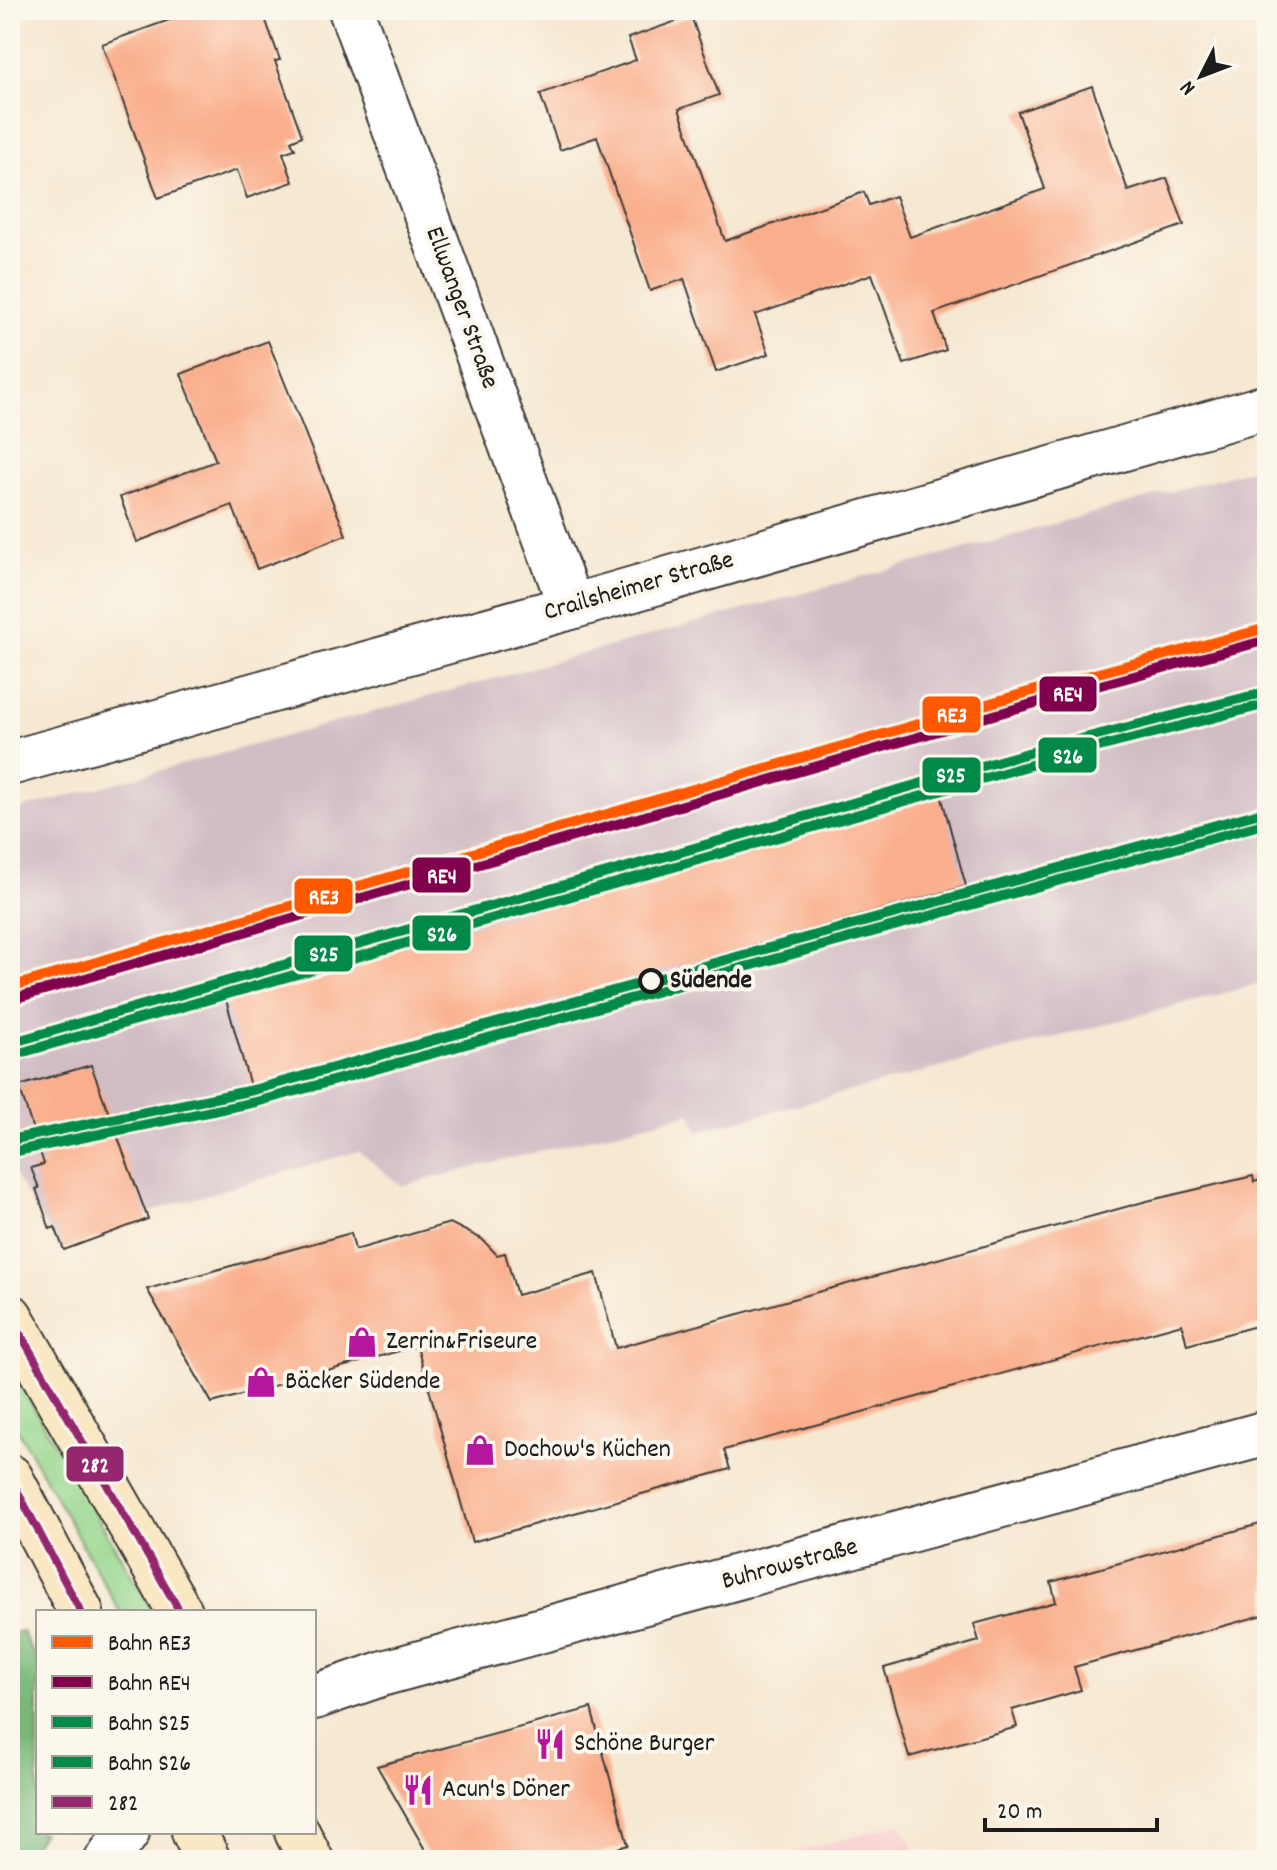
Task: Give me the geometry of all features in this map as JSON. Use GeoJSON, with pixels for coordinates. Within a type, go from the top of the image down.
{"type":"FeatureCollection","features":[{"type":"Feature","properties":{"kind":"main road"},"geometry":{"type":"LineString","coordinates":[[10,1316],[179,1610]]}},
{"type":"Feature","properties":{"kind":"main road"},"geometry":{"type":"LineString","coordinates":[[10,1477],[80,1610]]}},
{"type":"Feature","properties":{"kind":"main road"},"geometry":{"type":"LineString","coordinates":[[195,1834],[208,1860]]}},
{"type":"Feature","properties":{"kind":"main road"},"geometry":{"type":"LineString","coordinates":[[298,1834],[311,1860]]}},
{"type":"Feature","properties":{"kind":"street","name":"Ellwanger Straße"},"geometry":{"type":"LineString","coordinates":[[351,10],[571,607]]}},
{"type":"Feature","properties":{"kind":"street","name":"Crailsheimer Straße"},"geometry":{"type":"LineString","coordinates":[[10,763],[571,607],[1267,407]]}},
{"type":"Feature","properties":{"kind":"street","name":"Buhrowstraße"},"geometry":{"type":"LineString","coordinates":[[316,1696],[384,1673],[1267,1433]]}},
{"type":"Feature","properties":{"kind":"street"},"geometry":{"type":"LineString","coordinates":[[107,1860],[126,1834]]}},
{"type":"Feature","properties":{"kind":"shaded area"},"geometry":{"type":"Polygon","coordinates":[[[1267,465],[1267,982],[698,1131],[691,1113],[401,1186],[359,1151],[164,1207],[119,1225],[120,1229],[60,1250],[10,1167],[10,812],[1267,465]]]}},
{"type":"Feature","properties":{"kind":"shaded area"},"geometry":{"type":"Polygon","coordinates":[[[900,1823],[920,1860],[768,1860],[900,1823]]]}},
{"type":"Feature","properties":{"kind":"green space"},"geometry":{"type":"Polygon","coordinates":[[[10,1367],[152,1610],[119,1610],[10,1416],[10,1367]]]}},
{"type":"Feature","properties":{"kind":"green space"},"geometry":{"type":"Polygon","coordinates":[[[22,1631],[36,1659],[36,1834],[42,1834],[24,1860],[10,1860],[10,1634],[22,1631]]]}},
{"type":"Feature","properties":{"kind":"building"},"geometry":{"type":"Polygon","coordinates":[[[197,10],[262,10],[280,60],[275,61],[302,136],[291,141],[295,149],[283,153],[293,182],[247,198],[237,170],[158,198],[102,44],[197,10]]]}},
{"type":"Feature","properties":{"kind":"building"},"geometry":{"type":"Polygon","coordinates":[[[691,16],[719,95],[679,109],[725,241],[864,192],[869,205],[895,196],[910,237],[1045,189],[1018,112],[1092,86],[1128,191],[1167,178],[1184,225],[934,313],[946,350],[904,364],[872,274],[755,315],[769,354],[716,372],[684,279],[650,291],[597,137],[560,150],[540,94],[636,60],[628,38],[691,16]]]}},
{"type":"Feature","properties":{"kind":"building"},"geometry":{"type":"Polygon","coordinates":[[[268,341],[346,535],[257,569],[232,505],[137,542],[120,497],[216,461],[181,374],[268,341]]]}},
{"type":"Feature","properties":{"kind":"building"},"geometry":{"type":"Polygon","coordinates":[[[941,795],[966,886],[250,1086],[225,996],[941,795]]]}},
{"type":"Feature","properties":{"kind":"building"},"geometry":{"type":"Polygon","coordinates":[[[91,1065],[148,1219],[64,1250],[55,1227],[50,1229],[36,1189],[39,1188],[31,1168],[44,1164],[19,1086],[91,1065]]]}},
{"type":"Feature","properties":{"kind":"building"},"geometry":{"type":"Polygon","coordinates":[[[1253,1176],[1254,1182],[1267,1178],[1267,1323],[1187,1345],[1182,1324],[724,1450],[730,1469],[472,1542],[417,1346],[212,1403],[147,1289],[351,1233],[355,1250],[450,1223],[482,1239],[497,1255],[505,1253],[517,1295],[596,1273],[616,1348],[1147,1201],[1253,1176]]]}},
{"type":"Feature","properties":{"kind":"building"},"geometry":{"type":"Polygon","coordinates":[[[1267,1522],[1267,1614],[1074,1667],[1081,1690],[1012,1710],[1017,1727],[909,1757],[884,1668],[979,1641],[974,1624],[1056,1602],[1051,1582],[1267,1522]]]}},
{"type":"Feature","properties":{"kind":"building"},"geometry":{"type":"Polygon","coordinates":[[[591,1708],[628,1845],[577,1860],[431,1860],[377,1766],[591,1708]]]}},
{"type":"Feature","properties":{"kind":"rail line","name":"RE3"},"geometry":{"type":"LineString","coordinates":[[10,987],[1053,685],[1267,628]]}},
{"type":"Feature","properties":{"kind":"rail line","name":"RE4"},"geometry":{"type":"LineString","coordinates":[[13,999],[1056,697],[1267,640]]}},
{"type":"Feature","properties":{"kind":"rail line","name":"S25"},"geometry":{"type":"LineString","coordinates":[[10,1043],[1049,747],[1267,692]]}},
{"type":"Feature","properties":{"kind":"rail line","name":"S26"},"geometry":{"type":"LineString","coordinates":[[13,1055],[1052,759],[1267,704]]}},
{"type":"Feature","properties":{"kind":"rail line","name":"S25"},"geometry":{"type":"LineString","coordinates":[[10,1140],[253,1090],[1267,811]]}},
{"type":"Feature","properties":{"kind":"rail line","name":"S26"},"geometry":{"type":"LineString","coordinates":[[12,1152],[256,1102],[1267,823]]}},
{"type":"Feature","properties":{"kind":"transit line","name":"282"},"geometry":{"type":"LineString","coordinates":[[10,1316],[179,1610]]}},
{"type":"Feature","properties":{"kind":"transit line","name":"282"},"geometry":{"type":"LineString","coordinates":[[10,1477],[80,1610]]}},
{"type":"Feature","properties":{"kind":"place","name":"Südende"},"geometry":{"type":"Point","coordinates":[651,981]}},
{"type":"Feature","properties":{"kind":"place","name":"Zerrin&Friseure"},"geometry":{"type":"Point","coordinates":[362,1342]}},
{"type":"Feature","properties":{"kind":"place","name":"Bäcker Südende"},"geometry":{"type":"Point","coordinates":[261,1382]}},
{"type":"Feature","properties":{"kind":"place","name":"Dochow's Küchen"},"geometry":{"type":"Point","coordinates":[480,1450]}},
{"type":"Feature","properties":{"kind":"place","name":"Schöne Burger"},"geometry":{"type":"Point","coordinates":[550,1744]}},
{"type":"Feature","properties":{"kind":"place","name":"Acun's Döner"},"geometry":{"type":"Point","coordinates":[418,1790]}}]}
